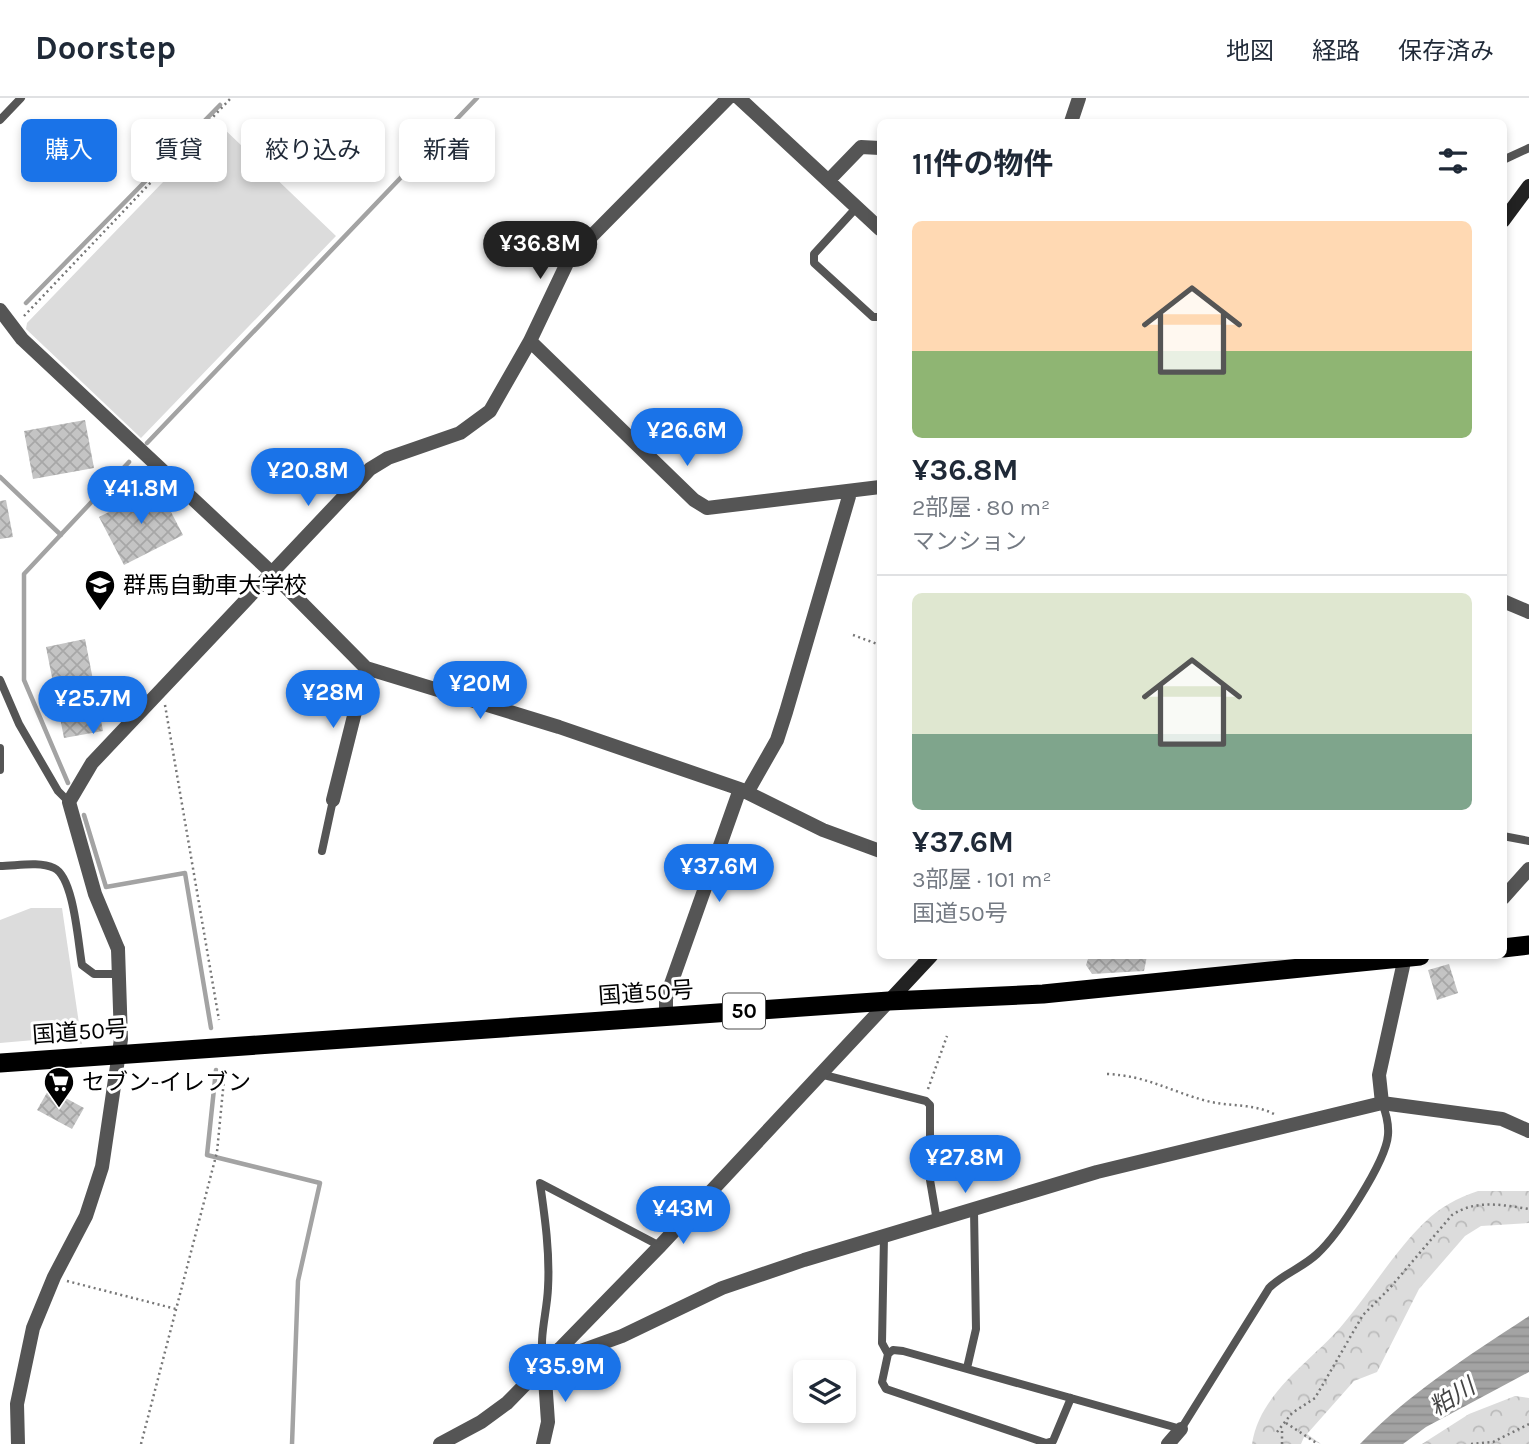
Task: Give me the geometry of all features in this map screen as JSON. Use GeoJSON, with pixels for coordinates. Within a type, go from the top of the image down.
{"type":"FeatureCollection","features":[{"type":"Feature","properties":{"kind":"highway"},"geometry":{"type":"LineString","coordinates":[[1507,948],[1529,945]]}},
{"type":"Feature","properties":{"kind":"highway","name":"国道50号"},"geometry":{"type":"LineString","coordinates":[[0,1063],[889,1001],[1043,994],[1143,986],[1352,959]]}},
{"type":"Feature","properties":{"kind":"main road"},"geometry":{"type":"LineString","coordinates":[[1507,216],[1529,186]]}},
{"type":"Feature","properties":{"kind":"main road"},"geometry":{"type":"LineString","coordinates":[[889,1001],[928,959]]}},
{"type":"Feature","properties":{"kind":"street"},"geometry":{"type":"LineString","coordinates":[[18,1444],[17,1404],[27,1351],[54,1277],[86,1216],[98,1185],[118,1054],[118,949],[95,894],[69,802],[105,748],[370,469],[388,458],[460,433],[484,417],[501,397],[569,259],[728,98]]}},
{"type":"Feature","properties":{"kind":"street"},"geometry":{"type":"LineString","coordinates":[[739,98],[877,226]]}},
{"type":"Feature","properties":{"kind":"street"},"geometry":{"type":"LineString","coordinates":[[1072,119],[1079,98]]}},
{"type":"Feature","properties":{"kind":"street"},"geometry":{"type":"LineString","coordinates":[[828,180],[861,147],[877,148]]}},
{"type":"Feature","properties":{"kind":"street"},"geometry":{"type":"LineString","coordinates":[[0,310],[22,339],[133,446],[271,572],[366,668],[584,735],[744,790],[823,830],[877,849]]}},
{"type":"Feature","properties":{"kind":"street"},"geometry":{"type":"LineString","coordinates":[[530,341],[694,499],[707,508],[850,493],[877,488]]}},
{"type":"Feature","properties":{"kind":"street"},"geometry":{"type":"LineString","coordinates":[[666,1016],[666,998],[744,790],[777,740],[850,493]]}},
{"type":"Feature","properties":{"kind":"street"},"geometry":{"type":"LineString","coordinates":[[1507,603],[1529,612]]}},
{"type":"Feature","properties":{"kind":"street"},"geometry":{"type":"LineString","coordinates":[[333,800],[366,668]]}},
{"type":"Feature","properties":{"kind":"street"},"geometry":{"type":"LineString","coordinates":[[1507,894],[1529,869]]}},
{"type":"Feature","properties":{"kind":"street"},"geometry":{"type":"LineString","coordinates":[[1382,1103],[1379,1075],[1412,959]]}},
{"type":"Feature","properties":{"kind":"street"},"geometry":{"type":"LineString","coordinates":[[440,1444],[481,1422],[507,1404],[660,1246],[889,1001]]}},
{"type":"Feature","properties":{"kind":"street"},"geometry":{"type":"LineString","coordinates":[[558,1350],[575,1353],[622,1336],[722,1289],[804,1259],[1097,1172],[1382,1103],[1502,1119],[1529,1131]]}},
{"type":"Feature","properties":{"kind":"street"},"geometry":{"type":"LineString","coordinates":[[543,1444],[548,1422],[544,1364]]}},
{"type":"Feature","properties":{"kind":"street"},"geometry":{"type":"LineString","coordinates":[[1168,1444],[1181,1429]]}},
{"type":"Feature","properties":{"kind":"lane"},"geometry":{"type":"LineString","coordinates":[[0,120],[21,98]]}},
{"type":"Feature","properties":{"kind":"lane"},"geometry":{"type":"LineString","coordinates":[[1507,158],[1529,148]]}},
{"type":"Feature","properties":{"kind":"lane"},"geometry":{"type":"LineString","coordinates":[[857,206],[814,254],[814,262],[873,317],[877,317]]}},
{"type":"Feature","properties":{"kind":"lane"},"geometry":{"type":"LineString","coordinates":[[0,680],[19,724],[58,791],[69,802]]}},
{"type":"Feature","properties":{"kind":"lane"},"geometry":{"type":"LineString","coordinates":[[0,748],[0,770]]}},
{"type":"Feature","properties":{"kind":"lane"},"geometry":{"type":"LineString","coordinates":[[322,851],[333,800]]}},
{"type":"Feature","properties":{"kind":"lane"},"geometry":{"type":"LineString","coordinates":[[1507,837],[1529,841]]}},
{"type":"Feature","properties":{"kind":"lane"},"geometry":{"type":"LineString","coordinates":[[0,866],[42,864],[57,869],[68,884],[82,965],[94,974],[120,974]]}},
{"type":"Feature","properties":{"kind":"lane"},"geometry":{"type":"LineString","coordinates":[[820,1074],[926,1101],[930,1105],[930,1180],[937,1221]]}},
{"type":"Feature","properties":{"kind":"lane"},"geometry":{"type":"LineString","coordinates":[[888,1354],[893,1350],[903,1351],[1181,1429],[1269,1288],[1280,1277],[1315,1256],[1346,1220],[1388,1136],[1387,1116],[1382,1103]]}},
{"type":"Feature","properties":{"kind":"lane"},"geometry":{"type":"LineString","coordinates":[[544,1364],[541,1336],[548,1285],[547,1233],[540,1183],[660,1246]]}},
{"type":"Feature","properties":{"kind":"lane"},"geometry":{"type":"LineString","coordinates":[[967,1368],[976,1329],[974,1210]]}},
{"type":"Feature","properties":{"kind":"lane"},"geometry":{"type":"LineString","coordinates":[[884,1236],[883,1343],[888,1354],[882,1382],[886,1389],[1046,1443],[1053,1441],[1071,1398]]}},
{"type":"Feature","properties":{"kind":"path"},"geometry":{"type":"LineString","coordinates":[[14,326],[231,98]]}},
{"type":"Feature","properties":{"kind":"path"},"geometry":{"type":"LineString","coordinates":[[853,635],[877,644]]}},
{"type":"Feature","properties":{"kind":"path"},"geometry":{"type":"LineString","coordinates":[[160,693],[166,710],[219,1020]]}},
{"type":"Feature","properties":{"kind":"path"},"geometry":{"type":"LineString","coordinates":[[926,1101],[947,1037]]}},
{"type":"Feature","properties":{"kind":"path"},"geometry":{"type":"LineString","coordinates":[[141,1444],[216,1152],[225,1069]]}},
{"type":"Feature","properties":{"kind":"path"},"geometry":{"type":"LineString","coordinates":[[1107,1074],[1150,1080],[1223,1104],[1265,1109],[1277,1115],[1283,1127]]}},
{"type":"Feature","properties":{"kind":"path"},"geometry":{"type":"LineString","coordinates":[[1277,1432],[1292,1413],[1315,1398],[1363,1315],[1389,1289],[1452,1215],[1464,1207],[1494,1203],[1529,1209]]}},
{"type":"Feature","properties":{"kind":"path"},"geometry":{"type":"LineString","coordinates":[[54,1277],[176,1309]]}},
{"type":"Feature","properties":{"kind":"path"},"geometry":{"type":"LineString","coordinates":[[1286,1423],[1318,1444]]}},
{"type":"Feature","properties":{"kind":"path"},"geometry":{"type":"LineString","coordinates":[[1471,1444],[1493,1442],[1529,1424]]}},
{"type":"Feature","properties":{"kind":"path"},"geometry":{"type":"LineString","coordinates":[[1282,1428],[1282,1444]]}},
{"type":"Feature","properties":{"kind":"green space"},"geometry":{"type":"Polygon","coordinates":[[[227,132],[241,145],[241,182],[280,182],[336,236],[141,438],[26,329],[27,323],[163,182],[227,182],[227,132]]]}},
{"type":"Feature","properties":{"kind":"green space"},"geometry":{"type":"Polygon","coordinates":[[[31,908],[62,908],[82,1044],[46,1039],[0,1043],[0,920],[31,908]]]}},
{"type":"Feature","properties":{"kind":"green space"},"geometry":{"type":"Polygon","coordinates":[[[1478,1191],[1529,1191],[1529,1223],[1481,1226],[1465,1236],[1419,1289],[1377,1372],[1354,1381],[1307,1434],[1321,1444],[1304,1437],[1301,1444],[1252,1444],[1257,1425],[1276,1392],[1344,1323],[1413,1234],[1443,1208],[1478,1191]]]}},
{"type":"Feature","properties":{"kind":"green space"},"geometry":{"type":"Polygon","coordinates":[[[1515,1396],[1529,1398],[1529,1444],[1422,1444],[1469,1414],[1515,1396]]]}},
{"type":"Feature","properties":{"kind":"water","name":"粕川"},"geometry":{"type":"Polygon","coordinates":[[[1529,1316],[1529,1372],[1426,1427],[1403,1444],[1360,1444],[1419,1391],[1529,1316]]]}},
{"type":"Feature","properties":{"kind":"building"},"geometry":{"type":"Polygon","coordinates":[[[85,420],[94,468],[33,479],[24,431],[85,420]]]}},
{"type":"Feature","properties":{"kind":"building"},"geometry":{"type":"Polygon","coordinates":[[[158,487],[183,535],[124,565],[99,517],[158,487]]]}},
{"type":"Feature","properties":{"kind":"building"},"geometry":{"type":"Polygon","coordinates":[[[6,500],[13,537],[0,539],[0,501],[6,500]]]}},
{"type":"Feature","properties":{"kind":"building"},"geometry":{"type":"Polygon","coordinates":[[[85,639],[103,731],[64,738],[46,647],[85,639]]]}},
{"type":"Feature","properties":{"kind":"building"},"geometry":{"type":"Polygon","coordinates":[[[1088,959],[1146,959],[1144,971],[1092,974],[1086,965],[1088,959]]]}},
{"type":"Feature","properties":{"kind":"building"},"geometry":{"type":"Polygon","coordinates":[[[1449,964],[1458,993],[1437,1000],[1428,970],[1449,964]]]}},
{"type":"Feature","properties":{"kind":"building"},"geometry":{"type":"Polygon","coordinates":[[[49,1089],[84,1108],[72,1129],[37,1110],[49,1089]]]}},
{"type":"Feature","properties":{"kind":"waterway"},"geometry":{"type":"LineString","coordinates":[[147,443],[477,98]]}},
{"type":"Feature","properties":{"kind":"waterway"},"geometry":{"type":"LineString","coordinates":[[26,303],[220,105]]}},
{"type":"Feature","properties":{"kind":"waterway"},"geometry":{"type":"LineString","coordinates":[[68,783],[24,680],[24,574],[129,462]]}},
{"type":"Feature","properties":{"kind":"waterway"},"geometry":{"type":"LineString","coordinates":[[0,477],[61,535]]}},
{"type":"Feature","properties":{"kind":"waterway"},"geometry":{"type":"LineString","coordinates":[[84,815],[106,887],[185,873],[211,1028]]}},
{"type":"Feature","properties":{"kind":"waterway"},"geometry":{"type":"LineString","coordinates":[[216,1070],[207,1155],[320,1183],[298,1281],[292,1444]]}},
{"type":"Feature","properties":{"kind":"place","name":"群馬自動車大学校"},"geometry":{"type":"Point","coordinates":[100,612]}},
{"type":"Feature","properties":{"kind":"place","name":"セブン-イレブン"},"geometry":{"type":"Point","coordinates":[59,1109]}}]}
